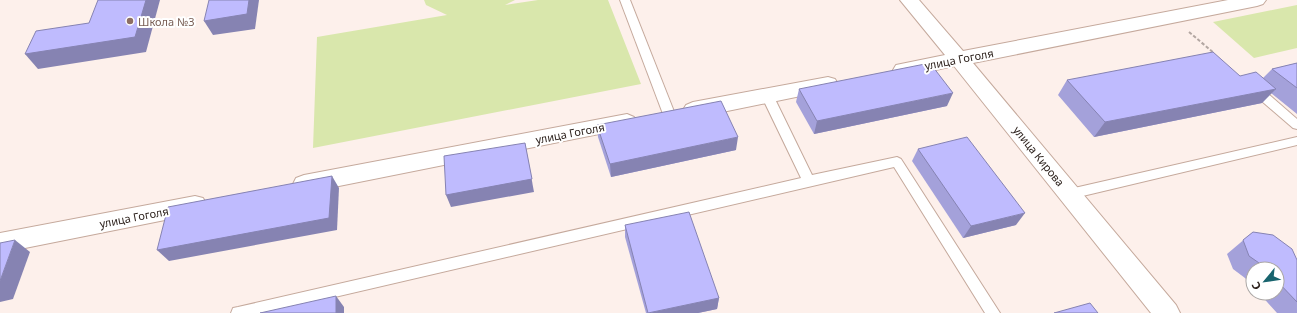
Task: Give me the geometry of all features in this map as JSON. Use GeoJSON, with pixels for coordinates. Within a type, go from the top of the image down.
{"type":"FeatureCollection","features":[{"type":"Feature","properties":{"kind":"street","name":"улица Кирова"},"geometry":{"type":"LineString","coordinates":[[909,0],[1167,313]]}},
{"type":"Feature","properties":{"kind":"street","name":"улица Гоголя"},"geometry":{"type":"LineString","coordinates":[[882,74],[1257,0]]}},
{"type":"Feature","properties":{"kind":"street","name":"улица Гоголя"},"geometry":{"type":"LineString","coordinates":[[288,187],[844,81]]}},
{"type":"Feature","properties":{"kind":"street","name":"улица Гоголя"},"geometry":{"type":"LineString","coordinates":[[0,243],[210,202]]}},
{"type":"Feature","properties":{"kind":"lane"},"geometry":{"type":"LineString","coordinates":[[625,0],[656,116]]}},
{"type":"Feature","properties":{"kind":"lane"},"geometry":{"type":"LineString","coordinates":[[1237,73],[1297,125]]}},
{"type":"Feature","properties":{"kind":"lane"},"geometry":{"type":"LineString","coordinates":[[767,95],[809,181]]}},
{"type":"Feature","properties":{"kind":"lane"},"geometry":{"type":"LineString","coordinates":[[1070,194],[1297,141]]}},
{"type":"Feature","properties":{"kind":"lane"},"geometry":{"type":"LineString","coordinates":[[238,313],[897,162],[993,313]]}},
{"type":"Feature","properties":{"kind":"path"},"geometry":{"type":"LineString","coordinates":[[1172,17],[1237,73]]}},
{"type":"Feature","properties":{"kind":"green space"},"geometry":{"type":"Polygon","coordinates":[[[424,0],[515,0],[505,5],[538,0],[608,0],[641,84],[313,148],[317,37],[447,15],[426,5],[424,0]]]}},
{"type":"Feature","properties":{"kind":"green space"},"geometry":{"type":"Polygon","coordinates":[[[1297,5],[1297,48],[1254,58],[1213,22],[1297,5]]]}},
{"type":"Feature","properties":{"kind":"building"},"geometry":{"type":"Polygon","coordinates":[[[98,0],[146,0],[135,37],[25,54],[36,31],[89,23],[98,0]]]}},
{"type":"Feature","properties":{"kind":"building"},"geometry":{"type":"Polygon","coordinates":[[[209,0],[249,0],[247,14],[204,21],[209,0]]]}},
{"type":"Feature","properties":{"kind":"building"},"geometry":{"type":"Polygon","coordinates":[[[1213,52],[1240,76],[1256,72],[1276,89],[1105,122],[1067,80],[1213,52]]]}},
{"type":"Feature","properties":{"kind":"building"},"geometry":{"type":"Polygon","coordinates":[[[930,63],[953,93],[817,121],[799,89],[930,63]]]}},
{"type":"Feature","properties":{"kind":"building"},"geometry":{"type":"Polygon","coordinates":[[[1297,63],[1297,88],[1272,69],[1297,63]]]}},
{"type":"Feature","properties":{"kind":"building"},"geometry":{"type":"Polygon","coordinates":[[[721,101],[738,137],[610,164],[597,125],[721,101]]]}},
{"type":"Feature","properties":{"kind":"building"},"geometry":{"type":"Polygon","coordinates":[[[967,137],[1025,213],[971,226],[918,149],[967,137]]]}},
{"type":"Feature","properties":{"kind":"building"},"geometry":{"type":"Polygon","coordinates":[[[525,143],[532,179],[446,195],[444,156],[525,143]]]}},
{"type":"Feature","properties":{"kind":"building"},"geometry":{"type":"Polygon","coordinates":[[[332,176],[329,218],[157,250],[168,207],[332,176]]]}},
{"type":"Feature","properties":{"kind":"building"},"geometry":{"type":"Polygon","coordinates":[[[689,212],[719,298],[648,313],[625,225],[689,212]]]}},
{"type":"Feature","properties":{"kind":"building"},"geometry":{"type":"Polygon","coordinates":[[[1253,232],[1273,235],[1292,249],[1297,260],[1297,302],[1285,289],[1285,261],[1256,261],[1249,256],[1243,240],[1253,232]]]}},
{"type":"Feature","properties":{"kind":"building"},"geometry":{"type":"Polygon","coordinates":[[[15,240],[0,281],[0,243],[15,240]]]}},
{"type":"Feature","properties":{"kind":"building"},"geometry":{"type":"Polygon","coordinates":[[[336,296],[336,313],[260,313],[336,296]]]}},
{"type":"Feature","properties":{"kind":"building"},"geometry":{"type":"Polygon","coordinates":[[[1090,303],[1098,313],[1054,313],[1090,303]]]}},
{"type":"Feature","properties":{"kind":"place","name":"Школа №3"},"geometry":{"type":"Point","coordinates":[130,21]}}]}
